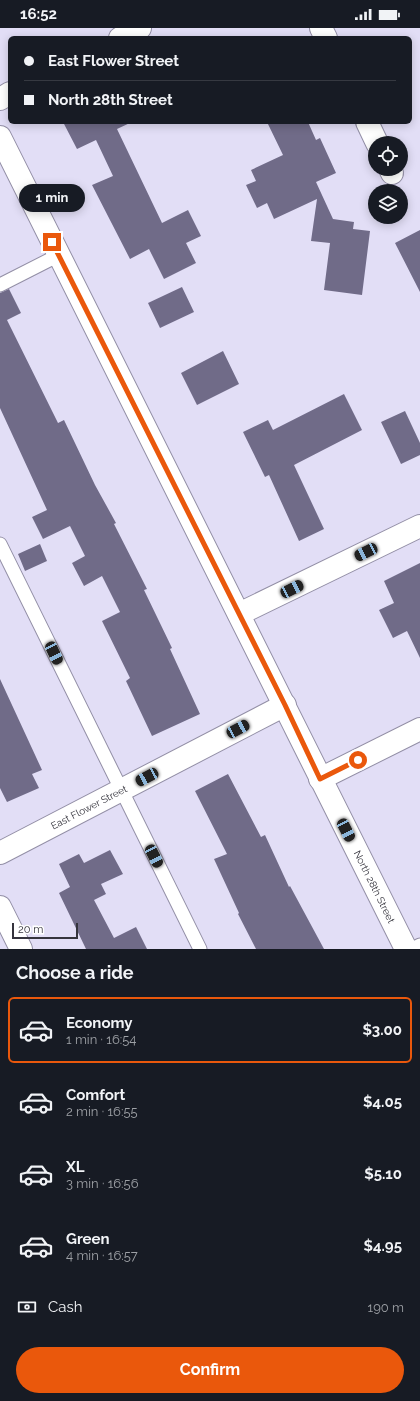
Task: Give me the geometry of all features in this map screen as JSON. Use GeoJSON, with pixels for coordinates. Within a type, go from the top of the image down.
{"type":"FeatureCollection","features":[{"type":"Feature","properties":{"kind":"street"},"geometry":{"type":"LineString","coordinates":[[124,36],[140,28]]}},
{"type":"Feature","properties":{"kind":"street"},"geometry":{"type":"LineString","coordinates":[[368,124],[374,136]]}},
{"type":"Feature","properties":{"kind":"street","name":"North 28th Street"},"geometry":{"type":"LineString","coordinates":[[0,137],[406,949]]}},
{"type":"Feature","properties":{"kind":"street"},"geometry":{"type":"LineString","coordinates":[[239,614],[420,526]]}},
{"type":"Feature","properties":{"kind":"street","name":"East Flower Street"},"geometry":{"type":"LineString","coordinates":[[0,853],[285,705]]}},
{"type":"Feature","properties":{"kind":"street"},"geometry":{"type":"LineString","coordinates":[[320,779],[420,729]]}},
{"type":"Feature","properties":{"kind":"street"},"geometry":{"type":"LineString","coordinates":[[0,906],[21,949]]}},
{"type":"Feature","properties":{"kind":"lane"},"geometry":{"type":"LineString","coordinates":[[0,285],[59,255]]}},
{"type":"Feature","properties":{"kind":"lane"},"geometry":{"type":"LineString","coordinates":[[0,544],[200,949]]}},
{"type":"Feature","properties":{"kind":"lane"},"geometry":{"type":"LineString","coordinates":[[412,949],[420,945]]}},
{"type":"Feature","properties":{"kind":"building"},"geometry":{"type":"Polygon","coordinates":[[[64,124],[128,124],[117,129],[162,223],[188,210],[201,236],[186,243],[196,263],[164,279],[149,249],[130,259],[92,185],[113,176],[96,140],[77,149],[64,124]]]}},
{"type":"Feature","properties":{"kind":"building"},"geometry":{"type":"Polygon","coordinates":[[[268,124],[309,124],[316,140],[320,138],[336,173],[316,182],[333,219],[354,222],[353,229],[370,231],[362,295],[324,290],[330,243],[311,241],[317,199],[274,219],[267,203],[257,208],[246,185],[256,181],[251,170],[283,155],[268,124]]]}},
{"type":"Feature","properties":{"kind":"building"},"geometry":{"type":"Polygon","coordinates":[[[420,230],[420,292],[395,243],[420,230]]]}},
{"type":"Feature","properties":{"kind":"building"},"geometry":{"type":"Polygon","coordinates":[[[182,287],[194,312],[160,328],[148,303],[182,287]]]}},
{"type":"Feature","properties":{"kind":"building"},"geometry":{"type":"Polygon","coordinates":[[[9,289],[21,313],[7,320],[58,423],[64,420],[95,485],[116,523],[114,524],[147,589],[144,590],[172,648],[170,649],[200,714],[152,736],[126,681],[130,678],[102,621],[120,612],[102,576],[84,586],[72,563],[85,556],[70,526],[43,539],[32,517],[47,510],[0,408],[0,293],[9,289]]]}},
{"type":"Feature","properties":{"kind":"building"},"geometry":{"type":"Polygon","coordinates":[[[223,351],[239,384],[197,405],[181,373],[223,351]]]}},
{"type":"Feature","properties":{"kind":"building"},"geometry":{"type":"Polygon","coordinates":[[[344,394],[362,430],[294,465],[324,529],[299,541],[269,475],[265,477],[243,432],[268,420],[273,430],[344,394]]]}},
{"type":"Feature","properties":{"kind":"building"},"geometry":{"type":"Polygon","coordinates":[[[405,411],[420,443],[420,455],[401,464],[381,422],[405,411]]]}},
{"type":"Feature","properties":{"kind":"building"},"geometry":{"type":"Polygon","coordinates":[[[40,544],[47,561],[25,571],[18,554],[40,544]]]}},
{"type":"Feature","properties":{"kind":"building"},"geometry":{"type":"Polygon","coordinates":[[[420,563],[420,658],[407,631],[393,638],[379,610],[394,603],[384,581],[420,563]]]}},
{"type":"Feature","properties":{"kind":"building"},"geometry":{"type":"Polygon","coordinates":[[[0,679],[42,770],[32,774],[39,788],[7,802],[0,788],[0,679]]]}},
{"type":"Feature","properties":{"kind":"building"},"geometry":{"type":"Polygon","coordinates":[[[228,774],[261,837],[265,835],[289,887],[290,886],[324,949],[256,949],[238,914],[239,913],[214,859],[227,854],[195,791],[228,774]]]}},
{"type":"Feature","properties":{"kind":"building"},"geometry":{"type":"Polygon","coordinates":[[[110,850],[123,874],[101,884],[106,894],[94,900],[114,938],[136,927],[147,949],[86,949],[59,893],[70,887],[59,864],[79,854],[84,863],[110,850]]]}},
{"type":"Feature","properties":{"kind":"route"},"geometry":{"type":"LineString","coordinates":[[52,242],[285,705],[320,779],[358,760]]}}]}
